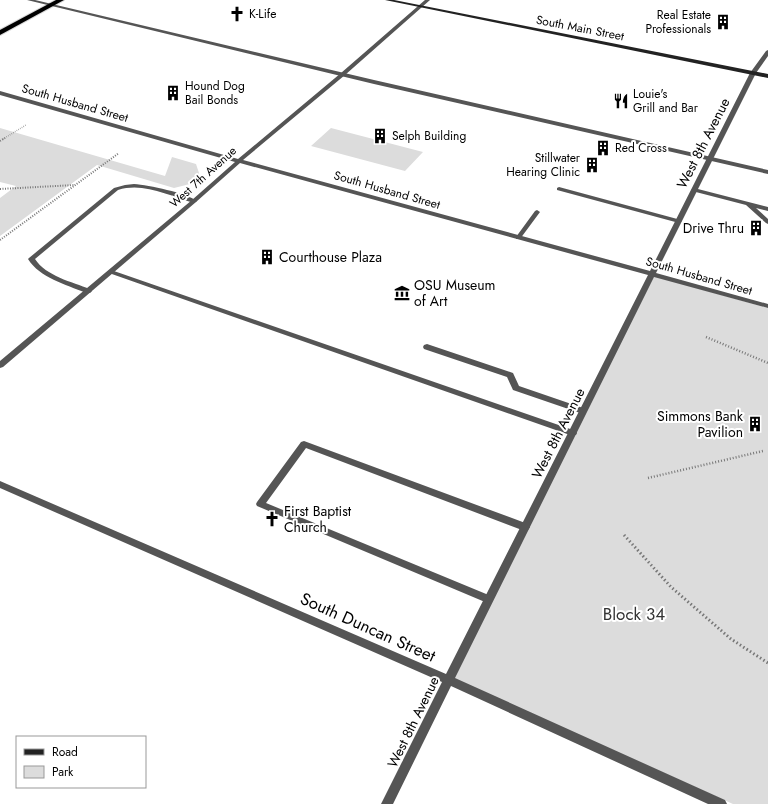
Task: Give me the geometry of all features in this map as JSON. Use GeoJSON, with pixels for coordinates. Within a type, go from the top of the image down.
{"type":"FeatureCollection","features":[{"type":"Feature","properties":{"kind":"highway"},"geometry":{"type":"LineString","coordinates":[[0,33],[61,0]]}},
{"type":"Feature","properties":{"kind":"main road","name":"South Main Street"},"geometry":{"type":"LineString","coordinates":[[387,0],[768,76]]}},
{"type":"Feature","properties":{"kind":"street"},"geometry":{"type":"LineString","coordinates":[[29,0],[768,172]]}},
{"type":"Feature","properties":{"kind":"street","name":"West 7th Avenue"},"geometry":{"type":"LineString","coordinates":[[0,366],[194,202],[239,161],[343,74],[428,0]]}},
{"type":"Feature","properties":{"kind":"street","name":"West 8th Avenue"},"geometry":{"type":"LineString","coordinates":[[387,804],[488,599],[573,434],[583,411],[753,73],[768,52]]}},
{"type":"Feature","properties":{"kind":"street","name":"South Husband Street"},"geometry":{"type":"LineString","coordinates":[[0,93],[239,161],[768,306]]}},
{"type":"Feature","properties":{"kind":"street"},"geometry":{"type":"LineString","coordinates":[[88,291],[51,275],[33,263],[31,259],[116,189],[122,186],[157,189],[194,202]]}},
{"type":"Feature","properties":{"kind":"street"},"geometry":{"type":"LineString","coordinates":[[558,189],[679,221]]}},
{"type":"Feature","properties":{"kind":"street"},"geometry":{"type":"LineString","coordinates":[[694,190],[768,209]]}},
{"type":"Feature","properties":{"kind":"street"},"geometry":{"type":"LineString","coordinates":[[748,204],[768,202]]}},
{"type":"Feature","properties":{"kind":"street"},"geometry":{"type":"LineString","coordinates":[[748,204],[768,222]]}},
{"type":"Feature","properties":{"kind":"street"},"geometry":{"type":"LineString","coordinates":[[518,238],[537,212]]}},
{"type":"Feature","properties":{"kind":"street"},"geometry":{"type":"LineString","coordinates":[[111,272],[573,434]]}},
{"type":"Feature","properties":{"kind":"street"},"geometry":{"type":"LineString","coordinates":[[427,346],[510,375],[516,388],[583,411]]}},
{"type":"Feature","properties":{"kind":"street"},"geometry":{"type":"LineString","coordinates":[[488,599],[260,504],[304,444],[525,527]]}},
{"type":"Feature","properties":{"kind":"street","name":"South Duncan Street"},"geometry":{"type":"LineString","coordinates":[[0,484],[448,680],[721,804]]}},
{"type":"Feature","properties":{"kind":"path"},"geometry":{"type":"LineString","coordinates":[[0,141],[26,125]]}},
{"type":"Feature","properties":{"kind":"path"},"geometry":{"type":"LineString","coordinates":[[0,240],[119,153]]}},
{"type":"Feature","properties":{"kind":"path"},"geometry":{"type":"LineString","coordinates":[[0,189],[76,185]]}},
{"type":"Feature","properties":{"kind":"path"},"geometry":{"type":"LineString","coordinates":[[706,337],[768,363]]}},
{"type":"Feature","properties":{"kind":"path"},"geometry":{"type":"LineString","coordinates":[[648,478],[763,451]]}},
{"type":"Feature","properties":{"kind":"path"},"geometry":{"type":"LineString","coordinates":[[624,535],[671,587],[731,639],[768,663]]}},
{"type":"Feature","properties":{"kind":"green space"},"geometry":{"type":"Polygon","coordinates":[[[0,128],[165,176],[172,157],[196,164],[199,173],[198,177],[190,184],[174,188],[97,165],[0,236],[0,198],[16,186],[0,182],[0,128]]]}},
{"type":"Feature","properties":{"kind":"green space"},"geometry":{"type":"Polygon","coordinates":[[[331,128],[423,152],[405,171],[311,146],[331,128]]]}},
{"type":"Feature","properties":{"kind":"green space","name":"Block 34"},"geometry":{"type":"Polygon","coordinates":[[[654,276],[768,308],[768,804],[733,804],[452,678],[654,276]]]}},
{"type":"Feature","properties":{"kind":"place","name":"K-Life"},"geometry":{"type":"Point","coordinates":[237,14]}},
{"type":"Feature","properties":{"kind":"place","name":"Real Estate Professionals"},"geometry":{"type":"Point","coordinates":[723,22]}},
{"type":"Feature","properties":{"kind":"place","name":"Hound Dog Bail Bonds"},"geometry":{"type":"Point","coordinates":[173,93]}},
{"type":"Feature","properties":{"kind":"place","name":"Louie's Grill and Bar"},"geometry":{"type":"Point","coordinates":[621,101]}},
{"type":"Feature","properties":{"kind":"place","name":"Selph Building"},"geometry":{"type":"Point","coordinates":[380,136]}},
{"type":"Feature","properties":{"kind":"place","name":"Red Cross"},"geometry":{"type":"Point","coordinates":[603,148]}},
{"type":"Feature","properties":{"kind":"place","name":"Stillwater Hearing Clinic"},"geometry":{"type":"Point","coordinates":[592,165]}},
{"type":"Feature","properties":{"kind":"place","name":"Drive Thru"},"geometry":{"type":"Point","coordinates":[756,228]}},
{"type":"Feature","properties":{"kind":"place","name":"Courthouse Plaza"},"geometry":{"type":"Point","coordinates":[267,257]}},
{"type":"Feature","properties":{"kind":"place","name":"OSU Museum of Art"},"geometry":{"type":"Point","coordinates":[402,293]}},
{"type":"Feature","properties":{"kind":"place","name":"Simmons Bank Pavilion"},"geometry":{"type":"Point","coordinates":[755,424]}},
{"type":"Feature","properties":{"kind":"place","name":"First Baptist Church"},"geometry":{"type":"Point","coordinates":[272,519]}}]}
